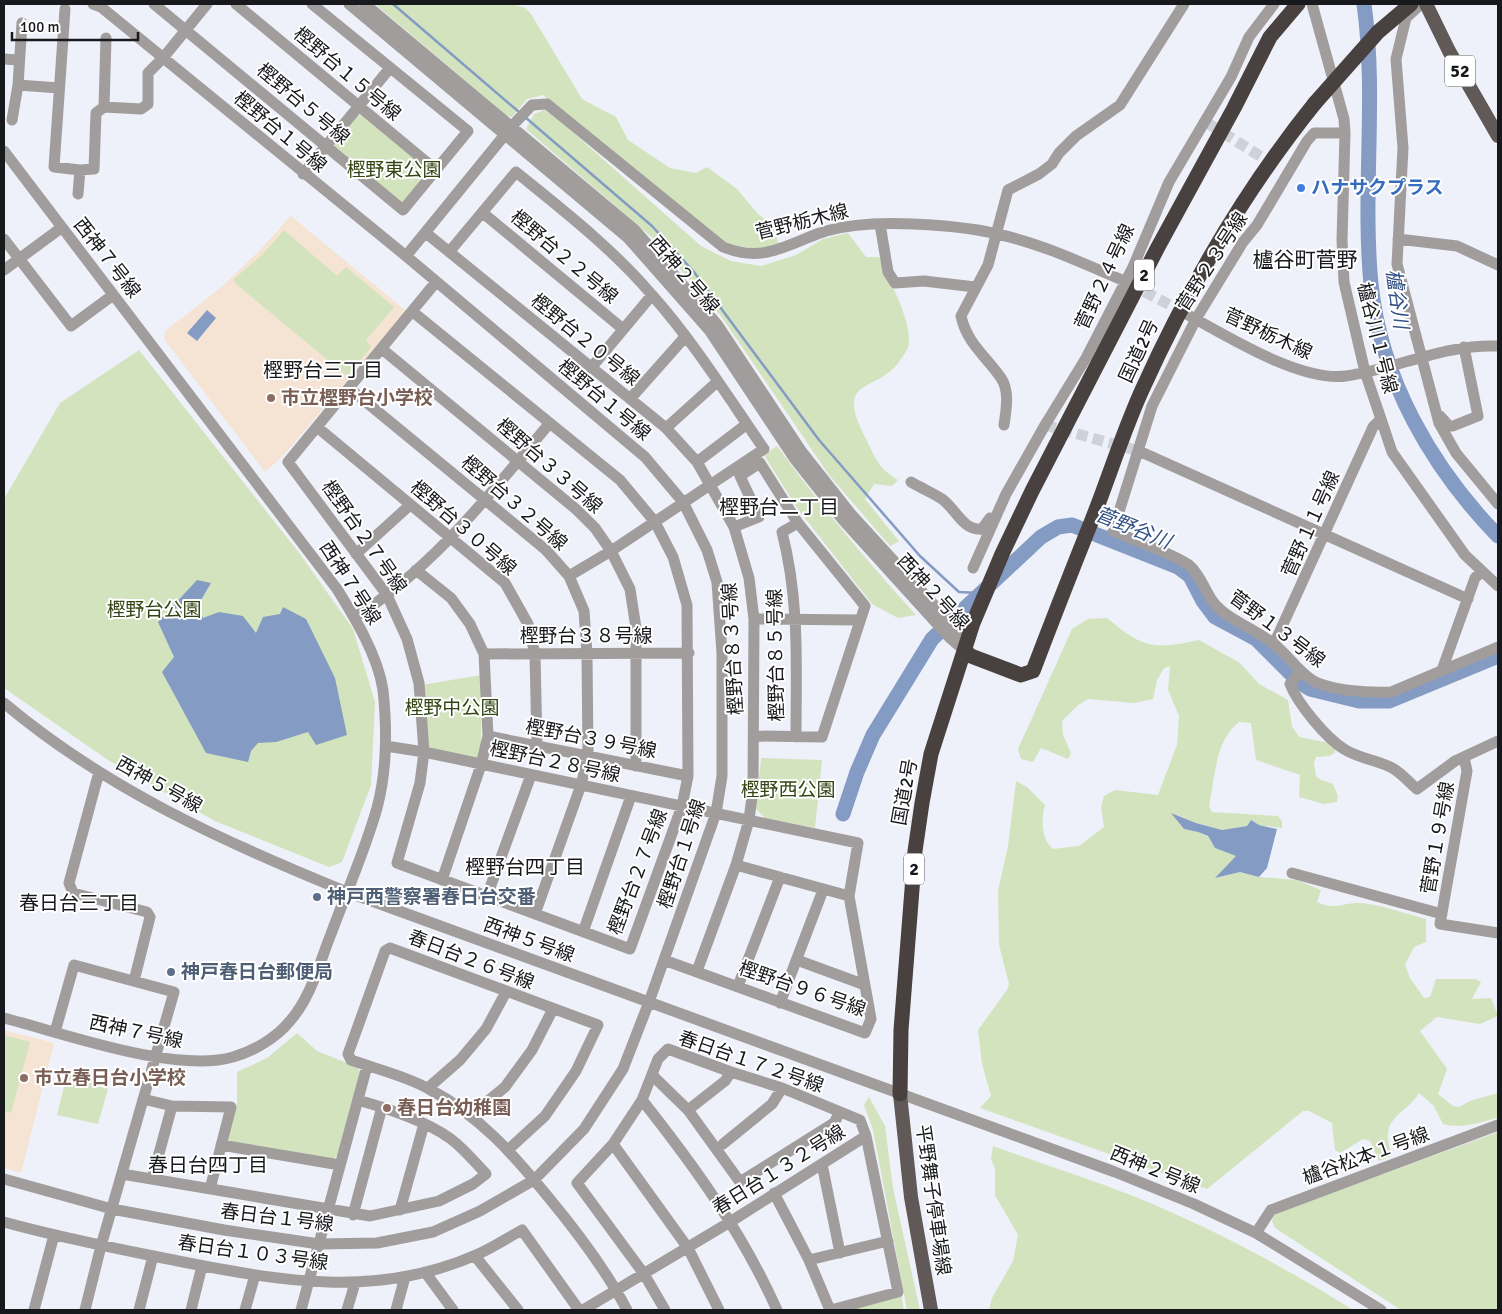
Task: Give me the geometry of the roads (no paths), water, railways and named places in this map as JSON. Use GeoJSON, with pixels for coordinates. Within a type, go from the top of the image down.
{"type":"FeatureCollection","features":[{"type":"Feature","properties":{"kind":"highway","name":"国道2号"},"geometry":{"type":"LineString","coordinates":[[900,1094],[901,1030],[915,851],[922,802],[931,754],[974,623],[1002,554],[1032,491],[1266,44],[1298,4]]}},
{"type":"Feature","properties":{"kind":"highway","name":"国道2号"},"geometry":{"type":"LineString","coordinates":[[965,651],[971,656],[1022,675],[1033,671],[1138,398],[1175,320],[1212,253],[1275,154],[1315,103],[1378,32],[1410,4]]}},
{"type":"Feature","properties":{"kind":"main road","name":"52"},"geometry":{"type":"LineString","coordinates":[[1426,4],[1449,51],[1498,136]]}},
{"type":"Feature","properties":{"kind":"main road","name":"平野舞子停車場線"},"geometry":{"type":"LineString","coordinates":[[900,1094],[910,1197],[931,1310]]}},
{"type":"Feature","properties":{"kind":"street","name":"樫野台１号線"},"geometry":{"type":"LineString","coordinates":[[93,4],[101,7],[303,174],[406,256],[645,457],[683,502],[707,550],[717,582],[721,618],[723,758],[716,813],[649,1002]]}},
{"type":"Feature","properties":{"kind":"street","name":"樫野台５号線"},"geometry":{"type":"LineString","coordinates":[[154,4],[403,210],[468,131],[312,4]]}},
{"type":"Feature","properties":{"kind":"street"},"geometry":{"type":"LineString","coordinates":[[65,9],[54,167],[80,170],[94,169],[96,113],[104,107],[141,109],[148,104],[148,73],[164,58],[207,4]]}},
{"type":"Feature","properties":{"kind":"street","name":"樫野台１５号線"},"geometry":{"type":"LineString","coordinates":[[236,4],[357,107],[436,170]]}},
{"type":"Feature","properties":{"kind":"street","name":"西神２号線"},"geometry":{"type":"LineString","coordinates":[[349,4],[515,123]]}},
{"type":"Feature","properties":{"kind":"street","name":"西神２号線"},"geometry":{"type":"LineString","coordinates":[[365,4],[515,123],[635,230],[674,272],[717,324],[802,452],[851,514],[953,633],[965,651]]}},
{"type":"Feature","properties":{"kind":"street"},"geometry":{"type":"LineString","coordinates":[[1004,425],[1008,404],[1002,380],[973,343],[961,316],[988,265],[1008,190],[1039,174],[1052,164],[1059,153],[1076,136],[1120,105],[1184,4]]}},
{"type":"Feature","properties":{"kind":"street","name":"菅野２４号線"},"geometry":{"type":"LineString","coordinates":[[973,568],[1001,506],[1045,425],[1086,358],[1133,267],[1169,182],[1207,122],[1231,77],[1249,37],[1274,4]]}},
{"type":"Feature","properties":{"kind":"street","name":"櫨谷川１号線"},"geometry":{"type":"LineString","coordinates":[[1312,4],[1344,119],[1346,133],[1342,240],[1344,282],[1365,372],[1380,419],[1392,452],[1465,555],[1498,586]]}},
{"type":"Feature","properties":{"kind":"street"},"geometry":{"type":"LineString","coordinates":[[1421,4],[1406,18],[1396,59],[1403,148],[1397,264],[1439,423],[1456,453],[1498,504]]}},
{"type":"Feature","properties":{"kind":"street"},"geometry":{"type":"LineString","coordinates":[[12,120],[18,85],[18,60],[22,23]]}},
{"type":"Feature","properties":{"kind":"street"},"geometry":{"type":"LineString","coordinates":[[104,107],[106,38]]}},
{"type":"Feature","properties":{"kind":"street"},"geometry":{"type":"LineString","coordinates":[[4,58],[18,60]]}},
{"type":"Feature","properties":{"kind":"street"},"geometry":{"type":"LineString","coordinates":[[303,174],[390,68]]}},
{"type":"Feature","properties":{"kind":"street"},"geometry":{"type":"LineString","coordinates":[[18,85],[58,88]]}},
{"type":"Feature","properties":{"kind":"street","name":"菅野栃木線"},"geometry":{"type":"LineString","coordinates":[[515,123],[532,106],[547,104],[704,233],[723,247],[738,253],[771,252],[818,234],[880,224],[942,227],[997,234],[1066,256],[1122,280]]}},
{"type":"Feature","properties":{"kind":"street"},"geometry":{"type":"LineString","coordinates":[[406,256],[515,123]]}},
{"type":"Feature","properties":{"kind":"street","name":"菅野２３号線"},"geometry":{"type":"LineString","coordinates":[[1113,531],[1152,406],[1192,317],[1243,242],[1257,225],[1283,170],[1307,141],[1314,133],[1346,133]]}},
{"type":"Feature","properties":{"kind":"street","name":"西神７号線"},"geometry":{"type":"LineString","coordinates":[[4,151],[337,589],[363,631],[382,688],[386,746],[378,807],[308,994],[290,1022],[254,1050],[231,1058],[206,1062],[156,1058],[4,1018]]}},
{"type":"Feature","properties":{"kind":"street"},"geometry":{"type":"LineString","coordinates":[[78,194],[80,170]]}},
{"type":"Feature","properties":{"kind":"street"},"geometry":{"type":"LineString","coordinates":[[450,250],[516,172],[597,238],[652,295],[718,382],[764,449],[611,551],[568,576]]}},
{"type":"Feature","properties":{"kind":"street","name":"樫野台２２号線"},"geometry":{"type":"LineString","coordinates":[[483,213],[623,329]]}},
{"type":"Feature","properties":{"kind":"street"},"geometry":{"type":"LineString","coordinates":[[880,224],[888,272],[896,283],[924,282],[975,287]]}},
{"type":"Feature","properties":{"kind":"street"},"geometry":{"type":"LineString","coordinates":[[4,270],[61,228]]}},
{"type":"Feature","properties":{"kind":"street","name":"樫野台２０号線"},"geometry":{"type":"LineString","coordinates":[[426,232],[666,428],[697,462],[710,484]]}},
{"type":"Feature","properties":{"kind":"street"},"geometry":{"type":"LineString","coordinates":[[4,239],[71,326],[113,295]]}},
{"type":"Feature","properties":{"kind":"street"},"geometry":{"type":"LineString","coordinates":[[1398,239],[1458,246],[1498,266]]}},
{"type":"Feature","properties":{"kind":"street","name":"樫野台２７号線"},"geometry":{"type":"LineString","coordinates":[[413,312],[620,480],[655,522],[673,557],[687,605],[689,653],[688,776],[682,806],[630,949],[397,863],[420,783],[424,752],[420,683],[407,639],[387,595],[288,462],[436,282]]}},
{"type":"Feature","properties":{"kind":"street"},"geometry":{"type":"LineString","coordinates":[[591,368],[652,295]]}},
{"type":"Feature","properties":{"kind":"street","name":"菅野栃木線"},"geometry":{"type":"LineString","coordinates":[[1192,317],[1288,367],[1307,374],[1339,376],[1365,372],[1421,356]]}},
{"type":"Feature","properties":{"kind":"street"},"geometry":{"type":"LineString","coordinates":[[630,399],[685,337]]}},
{"type":"Feature","properties":{"kind":"street"},"geometry":{"type":"LineString","coordinates":[[1421,356],[1464,347],[1498,346]]}},
{"type":"Feature","properties":{"kind":"street"},"geometry":{"type":"LineString","coordinates":[[1436,411],[1449,426],[1478,416],[1464,347]]}},
{"type":"Feature","properties":{"kind":"street","name":"樫野台３３号線"},"geometry":{"type":"LineString","coordinates":[[382,349],[577,510],[594,528],[611,551],[630,589],[636,628],[636,766]]}},
{"type":"Feature","properties":{"kind":"street"},"geometry":{"type":"LineString","coordinates":[[666,428],[718,382]]}},
{"type":"Feature","properties":{"kind":"street","name":"樫野台３２号線"},"geometry":{"type":"LineString","coordinates":[[349,388],[546,550],[568,576],[584,612],[587,654],[588,757],[582,785],[535,914]]}},
{"type":"Feature","properties":{"kind":"street","name":"菅野１１号線"},"geometry":{"type":"LineString","coordinates":[[1274,644],[1373,427],[1380,419]]}},
{"type":"Feature","properties":{"kind":"street"},"geometry":{"type":"LineString","coordinates":[[354,617],[387,595],[451,539],[550,424]]}},
{"type":"Feature","properties":{"kind":"street"},"geometry":{"type":"LineString","coordinates":[[697,462],[747,424]]}},
{"type":"Feature","properties":{"kind":"street","name":"樫野台３０号線"},"geometry":{"type":"LineString","coordinates":[[317,427],[505,583],[528,624],[535,654],[537,746]]}},
{"type":"Feature","properties":{"kind":"street"},"geometry":{"type":"LineString","coordinates":[[1139,451],[1468,599]]}},
{"type":"Feature","properties":{"kind":"street"},"geometry":{"type":"LineString","coordinates":[[734,527],[759,517],[740,476],[760,463],[798,523],[865,606],[822,738],[754,736]]}},
{"type":"Feature","properties":{"kind":"street"},"geometry":{"type":"LineString","coordinates":[[911,482],[944,500],[968,526],[975,530],[982,529],[1001,506]]}},
{"type":"Feature","properties":{"kind":"street","name":"樫野台８３号線"},"geometry":{"type":"LineString","coordinates":[[710,484],[734,527],[749,578],[754,619],[754,789],[750,820]]}},
{"type":"Feature","properties":{"kind":"street"},"geometry":{"type":"LineString","coordinates":[[356,554],[410,505]]}},
{"type":"Feature","properties":{"kind":"street","name":"樫野台８５号線"},"geometry":{"type":"LineString","coordinates":[[796,737],[797,619],[791,568],[782,532],[798,523]]}},
{"type":"Feature","properties":{"kind":"street","name":"菅野１３号線"},"geometry":{"type":"LineString","coordinates":[[1113,531],[1187,564],[1197,573],[1212,600],[1222,611],[1274,644],[1314,681],[1327,686],[1374,692],[1391,692],[1498,647]]}},
{"type":"Feature","properties":{"kind":"street"},"geometry":{"type":"LineString","coordinates":[[416,570],[451,598],[470,624],[484,654],[488,736],[481,765],[442,880]]}},
{"type":"Feature","properties":{"kind":"street"},"geometry":{"type":"LineString","coordinates":[[1442,670],[1475,578],[1482,571]]}},
{"type":"Feature","properties":{"kind":"street"},"geometry":{"type":"LineString","coordinates":[[754,619],[860,620]]}},
{"type":"Feature","properties":{"kind":"street","name":"樫野台３８号線"},"geometry":{"type":"LineString","coordinates":[[484,654],[689,653]]}},
{"type":"Feature","properties":{"kind":"street"},"geometry":{"type":"LineString","coordinates":[[1301,671],[1290,684],[1296,698],[1342,749],[1394,768],[1417,789],[1464,757],[1498,741]]}},
{"type":"Feature","properties":{"kind":"street","name":"西神５号線"},"geometry":{"type":"LineString","coordinates":[[4,703],[52,742],[99,772],[216,836],[347,892],[900,1094]]}},
{"type":"Feature","properties":{"kind":"street","name":"樫野台３９号線"},"geometry":{"type":"LineString","coordinates":[[488,736],[688,776]]}},
{"type":"Feature","properties":{"kind":"street","name":"樫野台２８号線"},"geometry":{"type":"LineString","coordinates":[[386,746],[424,752],[716,813]]}},
{"type":"Feature","properties":{"kind":"street","name":"菅野１９号線"},"geometry":{"type":"LineString","coordinates":[[1441,919],[1467,771],[1464,757]]}},
{"type":"Feature","properties":{"kind":"street"},"geometry":{"type":"LineString","coordinates":[[99,772],[68,882],[69,888],[73,893],[147,912],[150,916],[134,981]]}},
{"type":"Feature","properties":{"kind":"street"},"geometry":{"type":"LineString","coordinates":[[487,896],[531,775]]}},
{"type":"Feature","properties":{"kind":"street"},"geometry":{"type":"LineString","coordinates":[[584,932],[631,796]]}},
{"type":"Feature","properties":{"kind":"street","name":"樫野台９６号線"},"geometry":{"type":"LineString","coordinates":[[664,960],[866,1033],[871,1019],[849,896],[858,843],[716,813]]}},
{"type":"Feature","properties":{"kind":"street"},"geometry":{"type":"LineString","coordinates":[[697,971],[736,865],[750,820]]}},
{"type":"Feature","properties":{"kind":"street"},"geometry":{"type":"LineString","coordinates":[[736,865],[849,896]]}},
{"type":"Feature","properties":{"kind":"street"},"geometry":{"type":"LineString","coordinates":[[1292,873],[1441,919],[1498,933]]}},
{"type":"Feature","properties":{"kind":"street"},"geometry":{"type":"LineString","coordinates":[[738,986],[780,877]]}},
{"type":"Feature","properties":{"kind":"street"},"geometry":{"type":"LineString","coordinates":[[780,1003],[822,890]]}},
{"type":"Feature","properties":{"kind":"street","name":"春日台２６号線"},"geometry":{"type":"LineString","coordinates":[[508,1149],[545,1116],[576,1071],[598,1026],[390,948],[385,951],[348,1054],[351,1060],[428,1088],[471,1115],[508,1149],[577,1232],[617,1291],[627,1310]]}},
{"type":"Feature","properties":{"kind":"street"},"geometry":{"type":"LineString","coordinates":[[797,960],[864,985]]}},
{"type":"Feature","properties":{"kind":"street"},"geometry":{"type":"LineString","coordinates":[[55,1032],[74,965],[174,992],[101,1246],[85,1310]]}},
{"type":"Feature","properties":{"kind":"street"},"geometry":{"type":"LineString","coordinates":[[428,1088],[460,1060],[486,1030],[506,992]]}},
{"type":"Feature","properties":{"kind":"street","name":"春日台１号線"},"geometry":{"type":"LineString","coordinates":[[4,1179],[112,1209],[224,1230],[319,1244],[377,1243],[434,1232],[480,1212],[534,1180],[584,1129],[623,1069],[649,1002]]}},
{"type":"Feature","properties":{"kind":"street"},"geometry":{"type":"LineString","coordinates":[[471,1115],[505,1087],[532,1050],[553,1009]]}},
{"type":"Feature","properties":{"kind":"street","name":"春日台１７２号線"},"geometry":{"type":"LineString","coordinates":[[644,1274],[577,1183],[613,1144],[642,1100],[658,1059],[668,1049],[782,1088],[860,1120],[866,1136]]}},
{"type":"Feature","properties":{"kind":"street"},"geometry":{"type":"LineString","coordinates":[[302,1310],[367,1066]]}},
{"type":"Feature","properties":{"kind":"street"},"geometry":{"type":"LineString","coordinates":[[688,1110],[725,1081],[731,1072]]}},
{"type":"Feature","properties":{"kind":"street"},"geometry":{"type":"LineString","coordinates":[[652,1075],[688,1110],[740,1182],[834,1123],[840,1112]]}},
{"type":"Feature","properties":{"kind":"street"},"geometry":{"type":"LineString","coordinates":[[723,1144],[772,1104],[782,1088]]}},
{"type":"Feature","properties":{"kind":"street","name":"西神２号線"},"geometry":{"type":"LineString","coordinates":[[900,1094],[1124,1176],[1194,1204],[1256,1233],[1381,1310]]}},
{"type":"Feature","properties":{"kind":"street"},"geometry":{"type":"LineString","coordinates":[[143,1099],[172,1106],[231,1107],[210,1189]]}},
{"type":"Feature","properties":{"kind":"street"},"geometry":{"type":"LineString","coordinates":[[122,1174],[329,1208],[353,1215],[370,1216],[439,1201],[473,1184],[486,1174],[455,1142],[424,1124],[382,1107],[358,1100]]}},
{"type":"Feature","properties":{"kind":"street"},"geometry":{"type":"LineString","coordinates":[[642,1100],[692,1163],[730,1222],[757,1266],[777,1310]]}},
{"type":"Feature","properties":{"kind":"street"},"geometry":{"type":"LineString","coordinates":[[152,1179],[172,1106]]}},
{"type":"Feature","properties":{"kind":"street"},"geometry":{"type":"LineString","coordinates":[[353,1215],[382,1107]]}},
{"type":"Feature","properties":{"kind":"street"},"geometry":{"type":"LineString","coordinates":[[400,1210],[424,1124]]}},
{"type":"Feature","properties":{"kind":"street","name":"櫨谷松本１号線"},"geometry":{"type":"LineString","coordinates":[[1256,1233],[1271,1210],[1498,1125]]}},
{"type":"Feature","properties":{"kind":"street","name":"春日台１３２号線"},"geometry":{"type":"LineString","coordinates":[[581,1310],[617,1291],[688,1248],[866,1136],[898,1292],[830,1310]]}},
{"type":"Feature","properties":{"kind":"street"},"geometry":{"type":"LineString","coordinates":[[613,1144],[688,1248],[719,1310]]}},
{"type":"Feature","properties":{"kind":"street"},"geometry":{"type":"LineString","coordinates":[[221,1145],[340,1165]]}},
{"type":"Feature","properties":{"kind":"street"},"geometry":{"type":"LineString","coordinates":[[822,1164],[840,1252]]}},
{"type":"Feature","properties":{"kind":"street"},"geometry":{"type":"LineString","coordinates":[[774,1193],[809,1260],[830,1310]]}},
{"type":"Feature","properties":{"kind":"street","name":"春日台１０３号線"},"geometry":{"type":"LineString","coordinates":[[4,1222],[101,1246],[202,1266],[309,1282],[355,1283],[405,1277],[425,1272],[475,1256],[522,1230],[581,1310]]}},
{"type":"Feature","properties":{"kind":"street"},"geometry":{"type":"LineString","coordinates":[[34,1310],[54,1235]]}},
{"type":"Feature","properties":{"kind":"street"},"geometry":{"type":"LineString","coordinates":[[809,1260],[888,1241]]}},
{"type":"Feature","properties":{"kind":"street"},"geometry":{"type":"LineString","coordinates":[[139,1310],[153,1256]]}},
{"type":"Feature","properties":{"kind":"street"},"geometry":{"type":"LineString","coordinates":[[475,1256],[518,1310]]}},
{"type":"Feature","properties":{"kind":"street"},"geometry":{"type":"LineString","coordinates":[[191,1310],[202,1266]]}},
{"type":"Feature","properties":{"kind":"street"},"geometry":{"type":"LineString","coordinates":[[425,1272],[453,1310]]}},
{"type":"Feature","properties":{"kind":"street"},"geometry":{"type":"LineString","coordinates":[[644,1274],[666,1310]]}},
{"type":"Feature","properties":{"kind":"street"},"geometry":{"type":"LineString","coordinates":[[246,1310],[254,1275]]}},
{"type":"Feature","properties":{"kind":"street"},"geometry":{"type":"LineString","coordinates":[[396,1310],[405,1277]]}},
{"type":"Feature","properties":{"kind":"street"},"geometry":{"type":"LineString","coordinates":[[348,1310],[355,1283]]}},
{"type":"Feature","properties":{"kind":"water"},"geometry":{"type":"Polygon","coordinates":[[[207,310],[216,318],[197,341],[187,333],[207,310]]]}},
{"type":"Feature","properties":{"kind":"water"},"geometry":{"type":"Polygon","coordinates":[[[197,580],[211,583],[198,605],[203,618],[219,612],[243,616],[256,633],[263,617],[280,614],[283,607],[306,619],[335,678],[347,735],[316,745],[308,732],[276,742],[258,743],[251,751],[248,762],[206,753],[162,672],[174,657],[158,622],[197,580]]]}},
{"type":"Feature","properties":{"kind":"water"},"geometry":{"type":"Polygon","coordinates":[[[1171,813],[1196,823],[1222,830],[1247,826],[1251,820],[1259,825],[1277,829],[1267,868],[1259,877],[1240,872],[1215,878],[1236,856],[1215,848],[1208,836],[1184,829],[1171,813]]]}},
{"type":"Feature","properties":{"kind":"waterway"},"geometry":{"type":"LineString","coordinates":[[393,4],[519,112]]}},
{"type":"Feature","properties":{"kind":"waterway","name":"櫨谷川"},"geometry":{"type":"LineString","coordinates":[[1364,4],[1368,39],[1370,109],[1369,249],[1371,284],[1377,320],[1398,388],[1431,452],[1474,510],[1498,536]]}},
{"type":"Feature","properties":{"kind":"waterway"},"geometry":{"type":"LineString","coordinates":[[525,117],[652,226],[694,272],[819,440],[920,556],[959,592],[979,593]]}},
{"type":"Feature","properties":{"kind":"waterway","name":"菅野谷川"},"geometry":{"type":"LineString","coordinates":[[843,814],[857,772],[873,735],[932,639],[1041,537],[1058,527],[1072,525],[1178,567],[1190,576],[1203,601],[1215,617],[1256,639],[1299,682],[1310,689],[1359,701],[1389,701],[1498,656]]}},
{"type":"Feature","properties":{"kind":"tunnel"},"geometry":{"type":"LineString","coordinates":[[1209,124],[1279,168]]}},
{"type":"Feature","properties":{"kind":"tunnel"},"geometry":{"type":"LineString","coordinates":[[1130,284],[1187,314]]}},
{"type":"Feature","properties":{"kind":"tunnel"},"geometry":{"type":"LineString","coordinates":[[1045,425],[1139,451]]}},
{"type":"Feature","properties":{"kind":"place","name":"ハナサクプラス"},"geometry":{"type":"Point","coordinates":[1301,188]}},
{"type":"Feature","properties":{"kind":"place","name":"市立樫野台小学校"},"geometry":{"type":"Point","coordinates":[271,398]}},
{"type":"Feature","properties":{"kind":"place","name":"神戸西警察署春日台交番"},"geometry":{"type":"Point","coordinates":[317,897]}},
{"type":"Feature","properties":{"kind":"place","name":"神戸春日台郵便局"},"geometry":{"type":"Point","coordinates":[171,972]}},
{"type":"Feature","properties":{"kind":"place","name":"市立春日台小学校"},"geometry":{"type":"Point","coordinates":[24,1078]}},
{"type":"Feature","properties":{"kind":"place","name":"春日台幼稚園"},"geometry":{"type":"Point","coordinates":[387,1108]}},
{"type":"Feature","properties":{"kind":"district","name":"櫨谷町菅野"},"geometry":{"type":"Point","coordinates":[1305,260]}},
{"type":"Feature","properties":{"kind":"district","name":"樫野台三丁目"},"geometry":{"type":"Point","coordinates":[323,370]}},
{"type":"Feature","properties":{"kind":"district","name":"樫野台二丁目"},"geometry":{"type":"Point","coordinates":[779,507]}},
{"type":"Feature","properties":{"kind":"district","name":"樫野台四丁目"},"geometry":{"type":"Point","coordinates":[525,867]}},
{"type":"Feature","properties":{"kind":"district","name":"春日台三丁目"},"geometry":{"type":"Point","coordinates":[79,903]}},
{"type":"Feature","properties":{"kind":"district","name":"春日台四丁目"},"geometry":{"type":"Point","coordinates":[208,1165]}},
{"type":"Feature","properties":{"kind":"park label","name":"樫野東公園"},"geometry":{"type":"Point","coordinates":[394,170]}},
{"type":"Feature","properties":{"kind":"park label","name":"樫野台公園"},"geometry":{"type":"Point","coordinates":[154,610]}},
{"type":"Feature","properties":{"kind":"park label","name":"樫野中公園"},"geometry":{"type":"Point","coordinates":[452,708]}},
{"type":"Feature","properties":{"kind":"park label","name":"樫野西公園"},"geometry":{"type":"Point","coordinates":[788,790]}}]}
